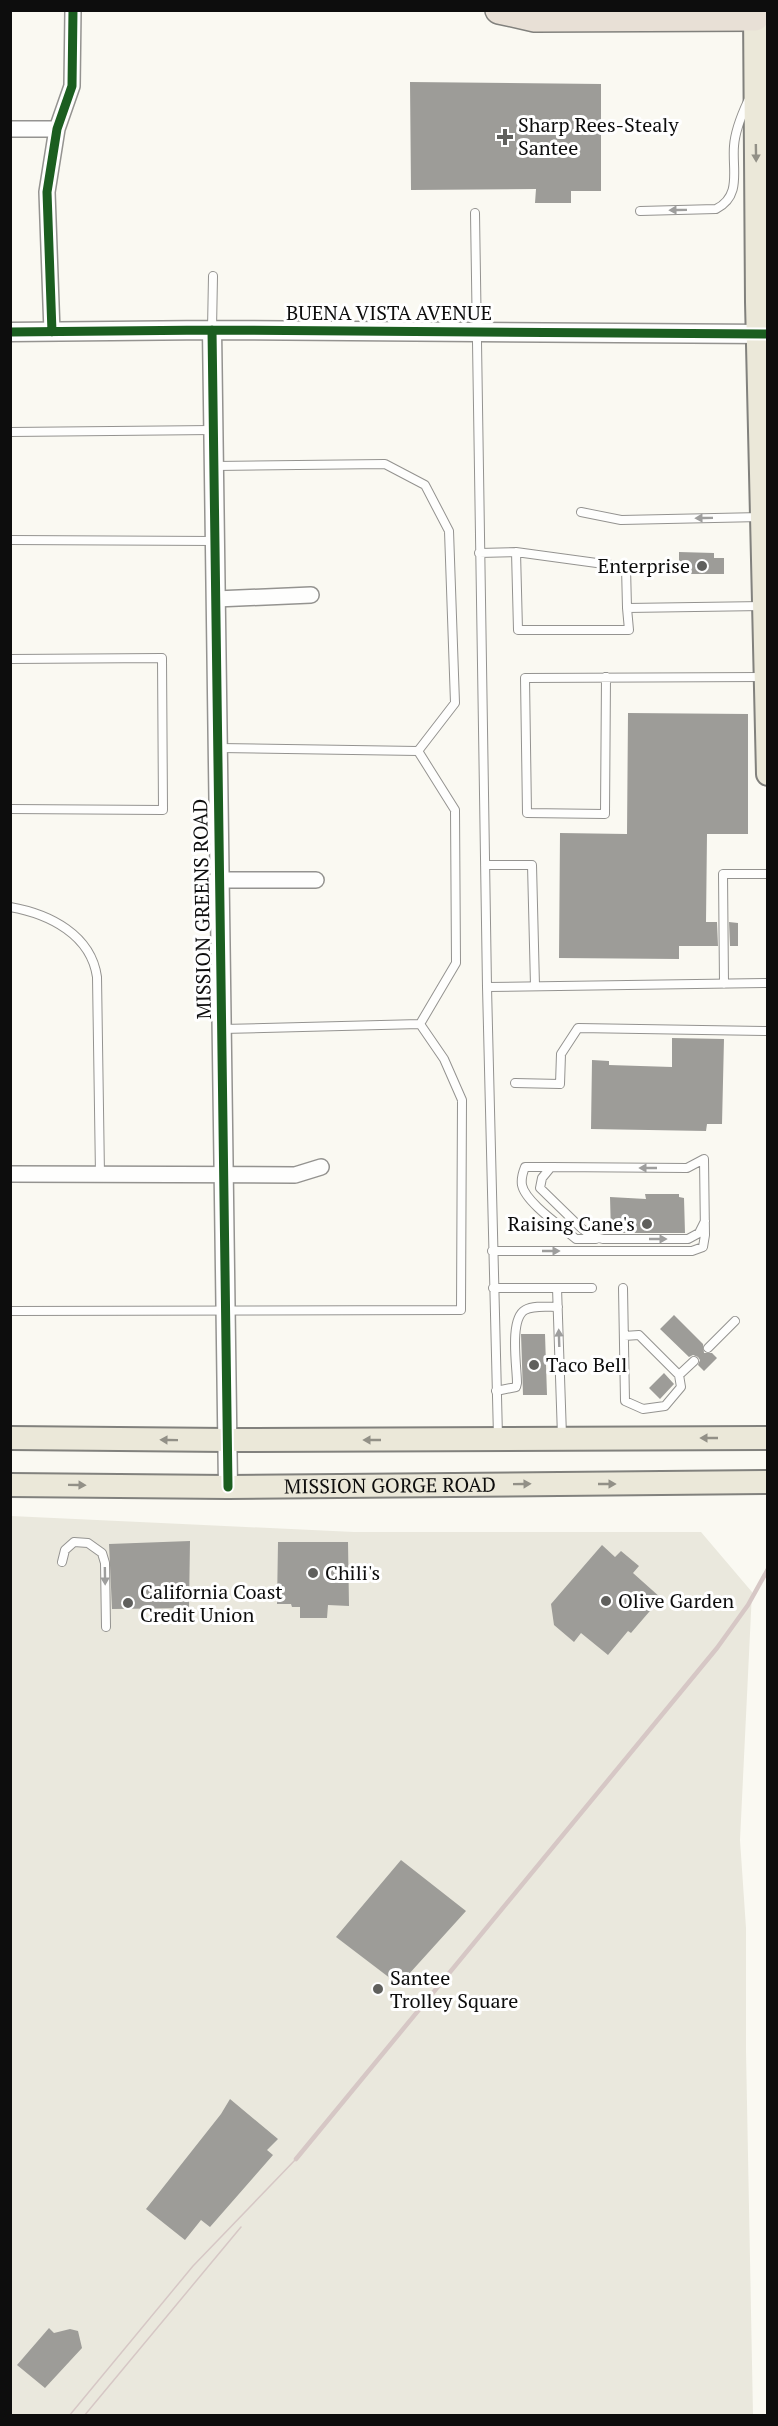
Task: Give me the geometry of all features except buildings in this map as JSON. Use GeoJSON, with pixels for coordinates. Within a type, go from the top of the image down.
{"type":"FeatureCollection","features":[{"type":"Feature","properties":{"kind":"highway"},"geometry":{"type":"LineString","coordinates":[[500,10],[535,18],[755,14]]}},
{"type":"Feature","properties":{"kind":"main road"},"geometry":{"type":"LineString","coordinates":[[755,14],[763,334],[764,606],[768,774]]}},
{"type":"Feature","properties":{"kind":"main road"},"geometry":{"type":"LineString","coordinates":[[10,1438],[227,1440],[768,1438]]}},
{"type":"Feature","properties":{"kind":"main road","name":"MISSION GORGE ROAD"},"geometry":{"type":"LineString","coordinates":[[10,1485],[228,1487],[768,1482]]}},
{"type":"Feature","properties":{"kind":"street"},"geometry":{"type":"LineString","coordinates":[[52,332],[47,192],[57,129],[72,86],[73,10]]}},
{"type":"Feature","properties":{"kind":"street"},"geometry":{"type":"LineString","coordinates":[[10,129],[57,129]]}},
{"type":"Feature","properties":{"kind":"street","name":"BUENA VISTA AVENUE"},"geometry":{"type":"LineString","coordinates":[[10,332],[212,330],[763,334]]}},
{"type":"Feature","properties":{"kind":"street","name":"MISSION GREENS ROAD"},"geometry":{"type":"LineString","coordinates":[[212,330],[228,1487]]}},
{"type":"Feature","properties":{"kind":"street"},"geometry":{"type":"LineString","coordinates":[[216,599],[311,595]]}},
{"type":"Feature","properties":{"kind":"street"},"geometry":{"type":"LineString","coordinates":[[219,880],[316,880]]}},
{"type":"Feature","properties":{"kind":"street"},"geometry":{"type":"LineString","coordinates":[[10,1174],[295,1175],[321,1167]]}},
{"type":"Feature","properties":{"kind":"lane"},"geometry":{"type":"LineString","coordinates":[[640,211],[716,209],[726,204],[734,190],[734,144],[742,114],[755,86]]}},
{"type":"Feature","properties":{"kind":"lane"},"geometry":{"type":"LineString","coordinates":[[475,213],[487,987],[498,1439]]}},
{"type":"Feature","properties":{"kind":"lane"},"geometry":{"type":"LineString","coordinates":[[212,330],[213,276]]}},
{"type":"Feature","properties":{"kind":"lane"},"geometry":{"type":"LineString","coordinates":[[10,432],[213,430]]}},
{"type":"Feature","properties":{"kind":"lane"},"geometry":{"type":"LineString","coordinates":[[213,466],[385,464],[425,485],[449,531],[455,704],[418,751]]}},
{"type":"Feature","properties":{"kind":"lane"},"geometry":{"type":"LineString","coordinates":[[581,512],[621,520],[763,517]]}},
{"type":"Feature","properties":{"kind":"lane"},"geometry":{"type":"LineString","coordinates":[[10,540],[214,541]]}},
{"type":"Feature","properties":{"kind":"lane"},"geometry":{"type":"LineString","coordinates":[[479,553],[516,552],[626,567],[629,630],[519,630],[516,552]]}},
{"type":"Feature","properties":{"kind":"lane"},"geometry":{"type":"LineString","coordinates":[[627,608],[764,606]]}},
{"type":"Feature","properties":{"kind":"lane"},"geometry":{"type":"LineString","coordinates":[[10,659],[162,658],[163,810],[10,809]]}},
{"type":"Feature","properties":{"kind":"lane"},"geometry":{"type":"LineString","coordinates":[[606,677],[605,814],[527,813],[525,678],[606,677],[766,677]]}},
{"type":"Feature","properties":{"kind":"lane"},"geometry":{"type":"LineString","coordinates":[[218,748],[418,751]]}},
{"type":"Feature","properties":{"kind":"lane"},"geometry":{"type":"LineString","coordinates":[[418,751],[455,810],[456,822],[456,963],[420,1024]]}},
{"type":"Feature","properties":{"kind":"lane"},"geometry":{"type":"LineString","coordinates":[[485,865],[532,865],[535,987]]}},
{"type":"Feature","properties":{"kind":"lane"},"geometry":{"type":"LineString","coordinates":[[724,984],[723,874],[768,874]]}},
{"type":"Feature","properties":{"kind":"lane"},"geometry":{"type":"LineString","coordinates":[[10,907],[37,914],[61,926],[82,941],[95,961],[100,1175]]}},
{"type":"Feature","properties":{"kind":"lane"},"geometry":{"type":"LineString","coordinates":[[487,987],[768,983]]}},
{"type":"Feature","properties":{"kind":"lane"},"geometry":{"type":"LineString","coordinates":[[222,1029],[420,1024]]}},
{"type":"Feature","properties":{"kind":"lane"},"geometry":{"type":"LineString","coordinates":[[10,1311],[461,1310],[462,1100],[444,1059],[420,1024]]}},
{"type":"Feature","properties":{"kind":"lane"},"geometry":{"type":"LineString","coordinates":[[515,1083],[560,1084],[561,1054],[578,1029],[768,1031]]}},
{"type":"Feature","properties":{"kind":"lane"},"geometry":{"type":"LineString","coordinates":[[492,1251],[692,1251],[703,1247],[705,1221],[704,1159],[687,1168],[525,1167],[522,1174],[522,1187],[535,1204],[576,1239],[688,1239],[699,1233],[705,1221]]}},
{"type":"Feature","properties":{"kind":"lane"},"geometry":{"type":"LineString","coordinates":[[551,1167],[542,1178],[540,1188],[591,1236],[603,1239]]}},
{"type":"Feature","properties":{"kind":"lane"},"geometry":{"type":"LineString","coordinates":[[493,1288],[592,1288]]}},
{"type":"Feature","properties":{"kind":"lane"},"geometry":{"type":"LineString","coordinates":[[557,1288],[562,1439]]}},
{"type":"Feature","properties":{"kind":"lane"},"geometry":{"type":"LineString","coordinates":[[622,1288],[625,1401],[643,1409],[665,1406],[681,1387],[679,1375],[639,1335],[624,1336]]}},
{"type":"Feature","properties":{"kind":"lane"},"geometry":{"type":"LineString","coordinates":[[496,1390],[516,1388],[518,1383],[515,1326],[521,1313],[538,1307],[558,1307]]}},
{"type":"Feature","properties":{"kind":"lane"},"geometry":{"type":"LineString","coordinates":[[708,1348],[735,1321]]}},
{"type":"Feature","properties":{"kind":"lane"},"geometry":{"type":"LineString","coordinates":[[679,1375],[694,1361]]}},
{"type":"Feature","properties":{"kind":"lane"},"geometry":{"type":"LineString","coordinates":[[62,1562],[64,1550],[74,1542],[88,1543],[102,1553],[105,1563],[106,1627]]}},
{"type":"Feature","properties":{"kind":"shaded area","name":"Santee Trolley Square"},"geometry":{"type":"Polygon","coordinates":[[[11,1516],[354,1532],[701,1532],[752,1592],[740,1840],[746,1928],[753,2415],[11,2416],[11,1516]]]}},
{"type":"Feature","properties":{"kind":"tram line"},"geometry":{"type":"LineString","coordinates":[[69,2416],[193,2266],[296,2159]]}},
{"type":"Feature","properties":{"kind":"tram line"},"geometry":{"type":"LineString","coordinates":[[84,2416],[241,2227]]}},
{"type":"Feature","properties":{"kind":"railway"},"geometry":{"type":"LineString","coordinates":[[296,2159],[717,1648],[748,1605],[768,1569]]}},
{"type":"Feature","properties":{"kind":"cycle path"},"geometry":{"type":"LineString","coordinates":[[52,332],[47,192],[57,129],[72,86],[73,10]]}},
{"type":"Feature","properties":{"kind":"cycle path"},"geometry":{"type":"LineString","coordinates":[[212,330],[228,1487]]}},
{"type":"Feature","properties":{"kind":"cycle path"},"geometry":{"type":"LineString","coordinates":[[10,332],[212,330],[768,334]]}},
{"type":"Feature","properties":{"kind":"place","name":"Sharp Rees-Stealy Santee"},"geometry":{"type":"Point","coordinates":[505,137]}},
{"type":"Feature","properties":{"kind":"place","name":"Enterprise"},"geometry":{"type":"Point","coordinates":[702,566]}},
{"type":"Feature","properties":{"kind":"place","name":"Raising Cane's"},"geometry":{"type":"Point","coordinates":[647,1224]}},
{"type":"Feature","properties":{"kind":"place","name":"Taco Bell"},"geometry":{"type":"Point","coordinates":[534,1365]}},
{"type":"Feature","properties":{"kind":"place","name":"Chili's"},"geometry":{"type":"Point","coordinates":[313,1573]}},
{"type":"Feature","properties":{"kind":"place","name":"Olive Garden"},"geometry":{"type":"Point","coordinates":[606,1601]}},
{"type":"Feature","properties":{"kind":"place","name":"California Coast Credit Union"},"geometry":{"type":"Point","coordinates":[128,1603]}},
{"type":"Feature","properties":{"kind":"place","name":"Santee Trolley Square"},"geometry":{"type":"Point","coordinates":[378,1989]}}]}
